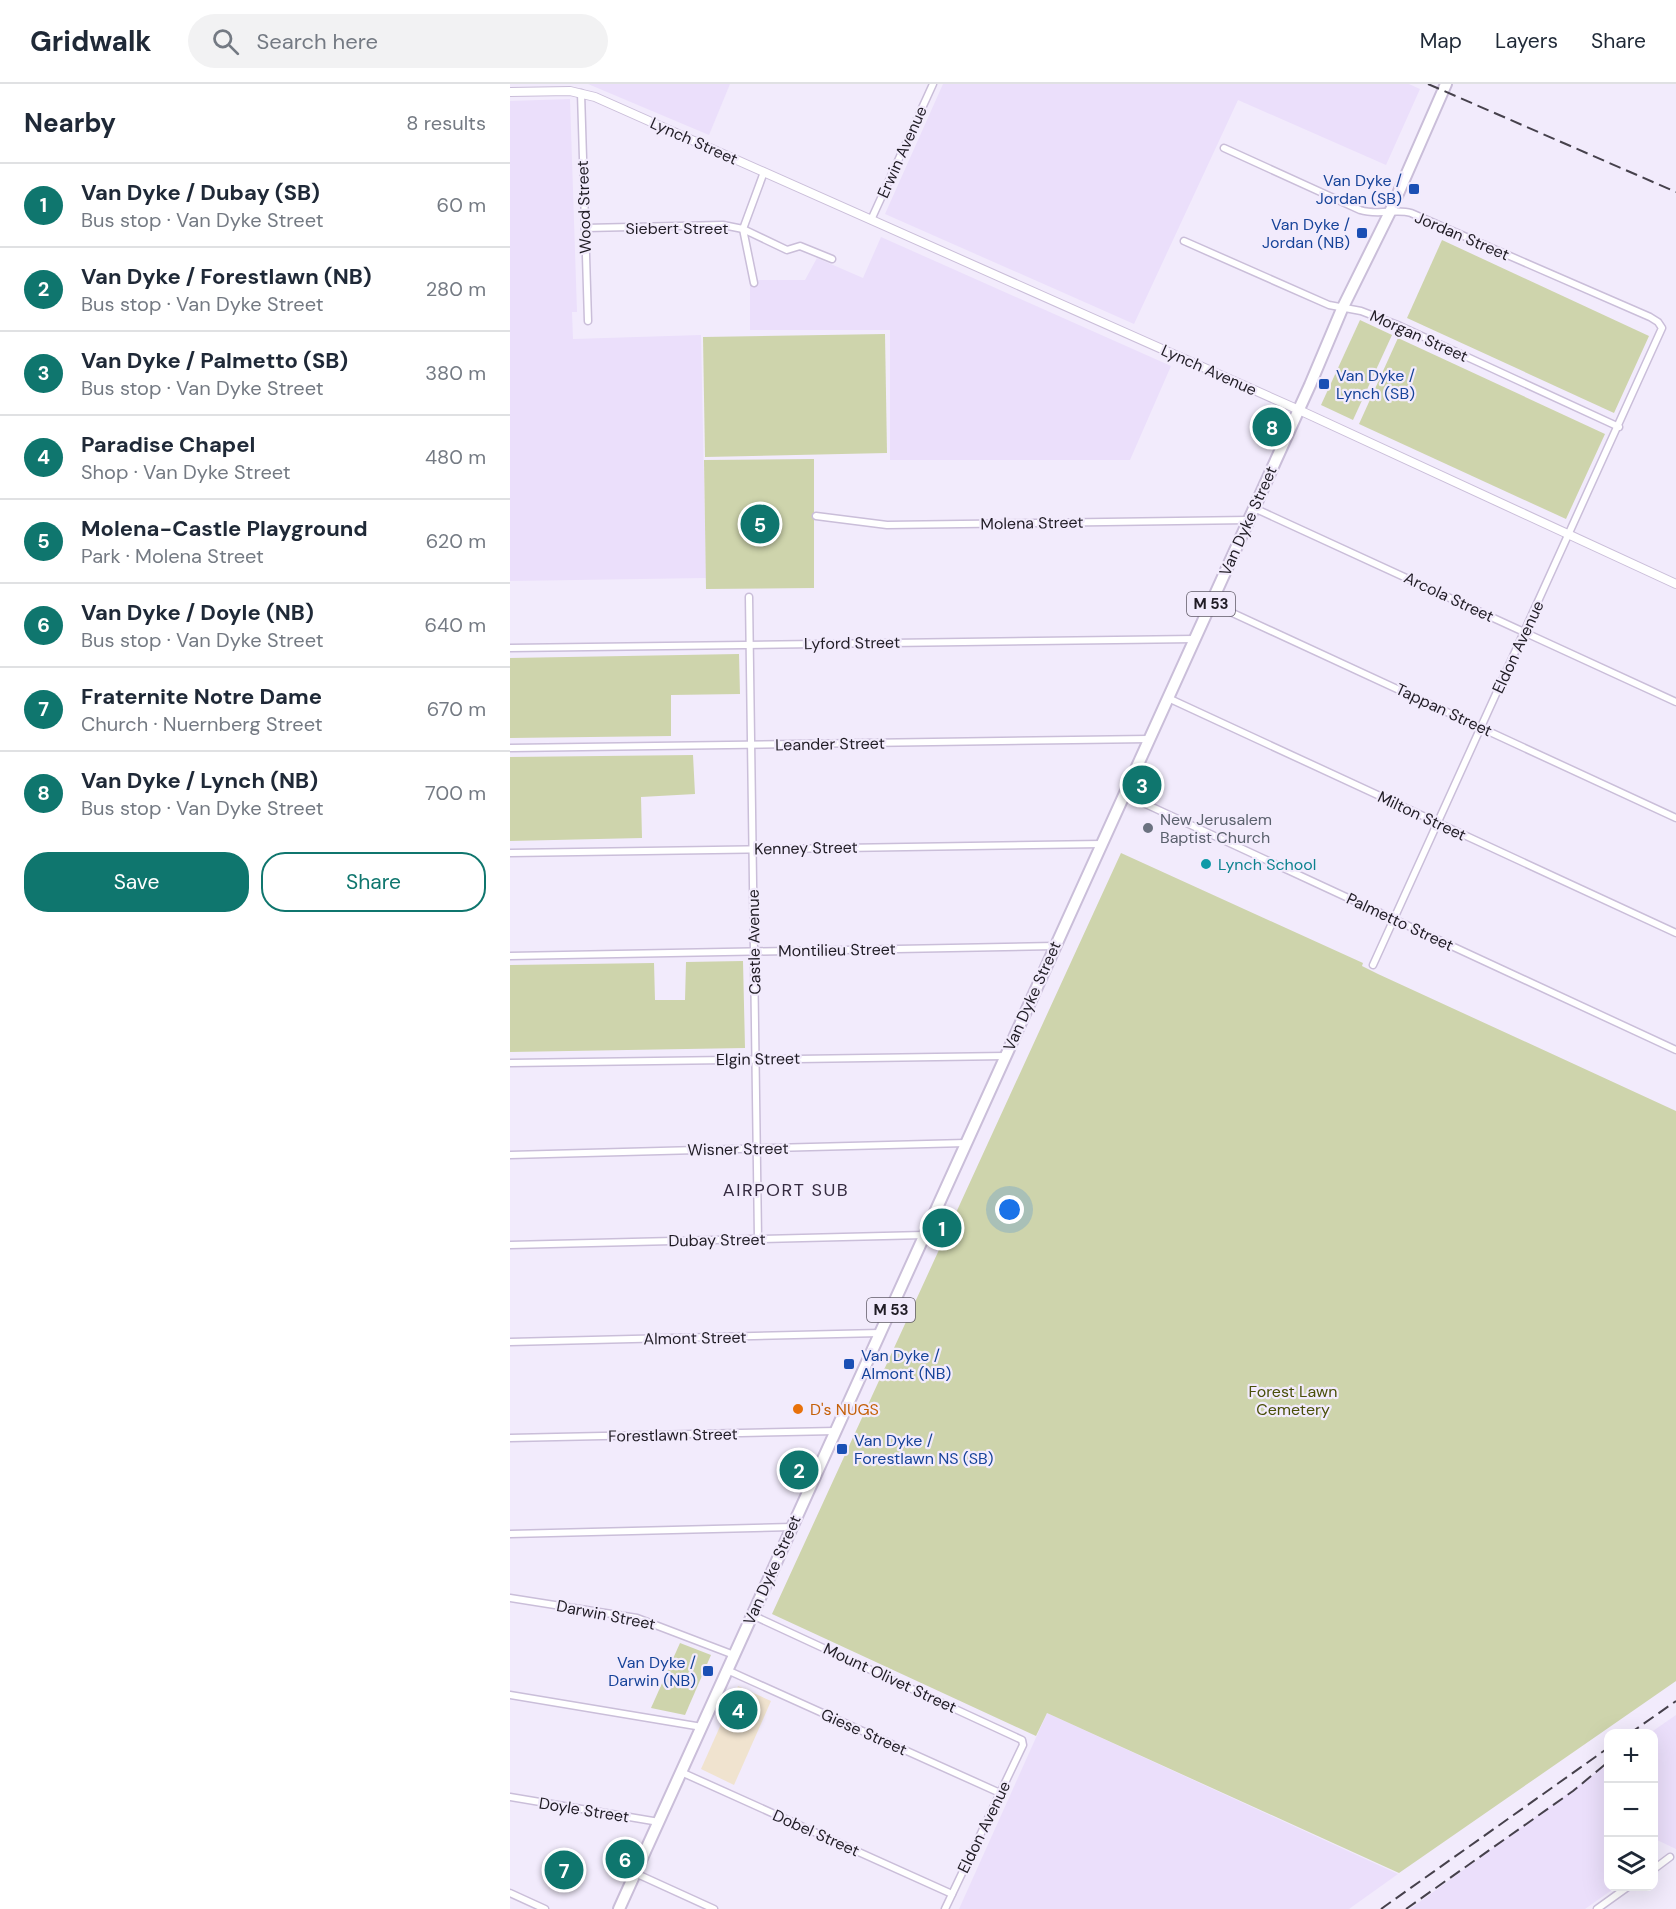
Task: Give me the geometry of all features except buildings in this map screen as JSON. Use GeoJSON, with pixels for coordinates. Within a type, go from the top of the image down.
{"type":"FeatureCollection","features":[{"type":"Feature","properties":{"kind":"main road","name":"Van Dyke Street"},"geometry":{"type":"LineString","coordinates":[[619,1909],[1299,410],[1342,309],[1390,212],[1446,84]]}},
{"type":"Feature","properties":{"kind":"street","name":"Erwin Avenue"},"geometry":{"type":"LineString","coordinates":[[871,219],[933,84]]}},
{"type":"Feature","properties":{"kind":"street","name":"Lynch Street"},"geometry":{"type":"LineString","coordinates":[[510,92],[580,93],[596,97],[871,219]]}},
{"type":"Feature","properties":{"kind":"street","name":"Wood Street"},"geometry":{"type":"LineString","coordinates":[[580,93],[588,321]]}},
{"type":"Feature","properties":{"kind":"street","name":"Jordan Street"},"geometry":{"type":"LineString","coordinates":[[1224,148],[1360,210],[1370,213],[1404,211],[1427,220],[1650,317],[1662,328]]}},
{"type":"Feature","properties":{"kind":"street"},"geometry":{"type":"LineString","coordinates":[[754,283],[743,229],[764,172]]}},
{"type":"Feature","properties":{"kind":"street","name":"Lynch Avenue"},"geometry":{"type":"LineString","coordinates":[[871,219],[1299,410],[1676,584]]}},
{"type":"Feature","properties":{"kind":"street","name":"Siebert Street"},"geometry":{"type":"LineString","coordinates":[[585,228],[723,225],[743,229],[787,250],[800,246],[832,259]]}},
{"type":"Feature","properties":{"kind":"street","name":"Morgan Street"},"geometry":{"type":"LineString","coordinates":[[1184,241],[1329,305],[1360,311],[1400,326],[1619,427]]}},
{"type":"Feature","properties":{"kind":"street","name":"Eldon Avenue"},"geometry":{"type":"LineString","coordinates":[[1373,965],[1662,328]]}},
{"type":"Feature","properties":{"kind":"street","name":"Arcola Street"},"geometry":{"type":"LineString","coordinates":[[1254,507],[1676,702]]}},
{"type":"Feature","properties":{"kind":"street","name":"Molena Street"},"geometry":{"type":"LineString","coordinates":[[816,516],[887,525],[1249,520]]}},
{"type":"Feature","properties":{"kind":"street","name":"Castle Avenue"},"geometry":{"type":"LineString","coordinates":[[748,597],[758,1239]]}},
{"type":"Feature","properties":{"kind":"street","name":"Tappan Street"},"geometry":{"type":"LineString","coordinates":[[1211,603],[1676,818]]}},
{"type":"Feature","properties":{"kind":"street","name":"Lyford Street"},"geometry":{"type":"LineString","coordinates":[[510,648],[1195,639]]}},
{"type":"Feature","properties":{"kind":"street","name":"Milton Street"},"geometry":{"type":"LineString","coordinates":[[1168,698],[1676,933]]}},
{"type":"Feature","properties":{"kind":"street","name":"Leander Street"},"geometry":{"type":"LineString","coordinates":[[510,748],[1149,739]]}},
{"type":"Feature","properties":{"kind":"street","name":"Palmetto Street"},"geometry":{"type":"LineString","coordinates":[[1124,794],[1676,1050]]}},
{"type":"Feature","properties":{"kind":"street","name":"Kenney Street"},"geometry":{"type":"LineString","coordinates":[[510,852],[1102,844]]}},
{"type":"Feature","properties":{"kind":"street","name":"Montilieu Street"},"geometry":{"type":"LineString","coordinates":[[510,956],[1055,946]]}},
{"type":"Feature","properties":{"kind":"street","name":"Elgin Street"},"geometry":{"type":"LineString","coordinates":[[510,1063],[1006,1056]]}},
{"type":"Feature","properties":{"kind":"street","name":"Wisner Street"},"geometry":{"type":"LineString","coordinates":[[510,1155],[966,1143]]}},
{"type":"Feature","properties":{"kind":"street","name":"Dubay Street"},"geometry":{"type":"LineString","coordinates":[[510,1245],[924,1235]]}},
{"type":"Feature","properties":{"kind":"street","name":"Almont Street"},"geometry":{"type":"LineString","coordinates":[[510,1342],[880,1333]]}},
{"type":"Feature","properties":{"kind":"street","name":"Forestlawn Street"},"geometry":{"type":"LineString","coordinates":[[510,1438],[836,1431]]}},
{"type":"Feature","properties":{"kind":"street"},"geometry":{"type":"LineString","coordinates":[[510,1534],[792,1527]]}},
{"type":"Feature","properties":{"kind":"street","name":"Darwin Street"},"geometry":{"type":"LineString","coordinates":[[510,1598],[637,1618],[734,1655]]}},
{"type":"Feature","properties":{"kind":"street","name":"Mount Olivet Street"},"geometry":{"type":"LineString","coordinates":[[752,1615],[1018,1737],[1022,1740],[1023,1745]]}},
{"type":"Feature","properties":{"kind":"street","name":"Giese Street"},"geometry":{"type":"LineString","coordinates":[[727,1670],[1000,1793]]}},
{"type":"Feature","properties":{"kind":"street"},"geometry":{"type":"LineString","coordinates":[[510,1695],[702,1727]]}},
{"type":"Feature","properties":{"kind":"street","name":"Eldon Avenue"},"geometry":{"type":"LineString","coordinates":[[945,1909],[1023,1745]]}},
{"type":"Feature","properties":{"kind":"street","name":"Dobel Street"},"geometry":{"type":"LineString","coordinates":[[681,1772],[952,1894]]}},
{"type":"Feature","properties":{"kind":"street","name":"Doyle Street"},"geometry":{"type":"LineString","coordinates":[[510,1797],[658,1822]]}},
{"type":"Feature","properties":{"kind":"street"},"geometry":{"type":"LineString","coordinates":[[1658,1865],[1670,1857]]}},
{"type":"Feature","properties":{"kind":"street"},"geometry":{"type":"LineString","coordinates":[[635,1874],[714,1909]]}},
{"type":"Feature","properties":{"kind":"street"},"geometry":{"type":"LineString","coordinates":[[1597,1909],[1623,1891]]}},
{"type":"Feature","properties":{"kind":"street"},"geometry":{"type":"LineString","coordinates":[[510,1893],[545,1909]]}},
{"type":"Feature","properties":{"kind":"shaded area"},"geometry":{"type":"Polygon","coordinates":[[[588,84],[730,84],[709,135],[588,84]]]}},
{"type":"Feature","properties":{"kind":"shaded area"},"geometry":{"type":"Polygon","coordinates":[[[943,84],[1409,84],[1420,89],[1386,165],[1238,100],[1134,324],[885,214],[943,84]]]}},
{"type":"Feature","properties":{"kind":"shaded area"},"geometry":{"type":"Polygon","coordinates":[[[570,99],[577,312],[572,312],[573,339],[701,335],[706,578],[510,581],[510,101],[570,99]]]}},
{"type":"Feature","properties":{"kind":"shaded area"},"geometry":{"type":"Polygon","coordinates":[[[881,237],[1171,366],[1130,460],[890,460],[890,330],[750,330],[750,280],[805,280],[817,258],[863,278],[881,237]]]}},
{"type":"Feature","properties":{"kind":"shaded area"},"geometry":{"type":"Polygon","coordinates":[[[738,1686],[771,1701],[734,1785],[701,1769],[738,1686]]]}},
{"type":"Feature","properties":{"kind":"shaded area"},"geometry":{"type":"Polygon","coordinates":[[[1047,1713],[1398,1874],[1349,1909],[959,1909],[1047,1713]]]}},
{"type":"Feature","properties":{"kind":"shaded area"},"geometry":{"type":"Polygon","coordinates":[[[1676,1715],[1676,1849],[1658,1840],[1658,1729],[1656,1729],[1676,1715]]]}},
{"type":"Feature","properties":{"kind":"shaded area"},"geometry":{"type":"Polygon","coordinates":[[[1604,1767],[1604,1891],[1610,1891],[1585,1909],[1410,1909],[1604,1767]]]}},
{"type":"Feature","properties":{"kind":"green space"},"geometry":{"type":"Polygon","coordinates":[[[1442,240],[1649,336],[1614,413],[1407,318],[1442,240]]]}},
{"type":"Feature","properties":{"kind":"green space"},"geometry":{"type":"Polygon","coordinates":[[[1360,320],[1392,335],[1353,420],[1321,405],[1360,320]]]}},
{"type":"Feature","properties":{"kind":"green space"},"geometry":{"type":"Polygon","coordinates":[[[885,334],[887,453],[705,457],[703,337],[885,334]]]}},
{"type":"Feature","properties":{"kind":"green space"},"geometry":{"type":"Polygon","coordinates":[[[1398,338],[1605,434],[1566,519],[1359,424],[1398,338]]]}},
{"type":"Feature","properties":{"kind":"green space"},"geometry":{"type":"Polygon","coordinates":[[[814,459],[814,588],[706,589],[704,460],[814,459]]]}},
{"type":"Feature","properties":{"kind":"green space"},"geometry":{"type":"Polygon","coordinates":[[[739,654],[740,694],[671,695],[671,736],[510,738],[510,658],[739,654]]]}},
{"type":"Feature","properties":{"kind":"green space"},"geometry":{"type":"Polygon","coordinates":[[[693,755],[695,794],[641,797],[642,838],[510,841],[510,757],[693,755]]]}},
{"type":"Feature","properties":{"kind":"green space","name":"Forest Lawn Cemetery"},"geometry":{"type":"Polygon","coordinates":[[[1121,853],[1363,963],[1362,966],[1378,974],[1676,1111],[1676,1681],[1399,1873],[1047,1713],[1036,1736],[772,1614],[1121,853]]]}},
{"type":"Feature","properties":{"kind":"green space"},"geometry":{"type":"Polygon","coordinates":[[[743,961],[745,1048],[510,1052],[510,965],[654,963],[655,1000],[685,1000],[686,962],[743,961]]]}},
{"type":"Feature","properties":{"kind":"green space"},"geometry":{"type":"Polygon","coordinates":[[[680,1643],[711,1655],[685,1715],[651,1708],[680,1643]]]}},
{"type":"Feature","properties":{"kind":"railway"},"geometry":{"type":"LineString","coordinates":[[1428,84],[1676,192]]}},
{"type":"Feature","properties":{"kind":"railway"},"geometry":{"type":"LineString","coordinates":[[1636,1729],[1676,1701]]}},
{"type":"Feature","properties":{"kind":"railway"},"geometry":{"type":"LineString","coordinates":[[1381,1909],[1604,1751]]}},
{"type":"Feature","properties":{"kind":"railway"},"geometry":{"type":"LineString","coordinates":[[1406,1909],[1573,1791],[1604,1765]]}},
{"type":"Feature","properties":{"kind":"place","name":"Van Dyke / Jordan (SB)"},"geometry":{"type":"Point","coordinates":[1414,189]}},
{"type":"Feature","properties":{"kind":"place","name":"Van Dyke / Jordan (NB)"},"geometry":{"type":"Point","coordinates":[1362,233]}},
{"type":"Feature","properties":{"kind":"place","name":"Van Dyke / Lynch (SB)"},"geometry":{"type":"Point","coordinates":[1324,384]}},
{"type":"Feature","properties":{"kind":"place","name":"Van Dyke / Lynch (NB)"},"geometry":{"type":"Point","coordinates":[1272,427]}},
{"type":"Feature","properties":{"kind":"place","name":"Molena-Castle Playground"},"geometry":{"type":"Point","coordinates":[760,524]}},
{"type":"Feature","properties":{"kind":"place","name":"Van Dyke / Palmetto (SB)"},"geometry":{"type":"Point","coordinates":[1142,785]}},
{"type":"Feature","properties":{"kind":"place","name":"New Jerusalem Baptist Church"},"geometry":{"type":"Point","coordinates":[1148,828]}},
{"type":"Feature","properties":{"kind":"place","name":"Lynch School"},"geometry":{"type":"Point","coordinates":[1206,864]}},
{"type":"Feature","properties":{"kind":"place","name":"Van Dyke / Dubay (SB)"},"geometry":{"type":"Point","coordinates":[942,1228]}},
{"type":"Feature","properties":{"kind":"place","name":"Van Dyke / Almont (NB)"},"geometry":{"type":"Point","coordinates":[849,1364]}},
{"type":"Feature","properties":{"kind":"place","name":"D's NUGS"},"geometry":{"type":"Point","coordinates":[798,1409]}},
{"type":"Feature","properties":{"kind":"place","name":"Van Dyke / Forestlawn NS (SB)"},"geometry":{"type":"Point","coordinates":[842,1449]}},
{"type":"Feature","properties":{"kind":"place","name":"Van Dyke / Forestlawn (NB)"},"geometry":{"type":"Point","coordinates":[799,1470]}},
{"type":"Feature","properties":{"kind":"place","name":"Van Dyke / Darwin (NB)"},"geometry":{"type":"Point","coordinates":[708,1671]}},
{"type":"Feature","properties":{"kind":"place","name":"Paradise Chapel"},"geometry":{"type":"Point","coordinates":[738,1710]}},
{"type":"Feature","properties":{"kind":"place","name":"Van Dyke / Doyle (NB)"},"geometry":{"type":"Point","coordinates":[625,1859]}},
{"type":"Feature","properties":{"kind":"place","name":"Fraternite Notre Dame"},"geometry":{"type":"Point","coordinates":[564,1870]}},
{"type":"Feature","properties":{"kind":"district","name":"AIRPORT SUB"},"geometry":{"type":"Point","coordinates":[786,1190]}}]}
